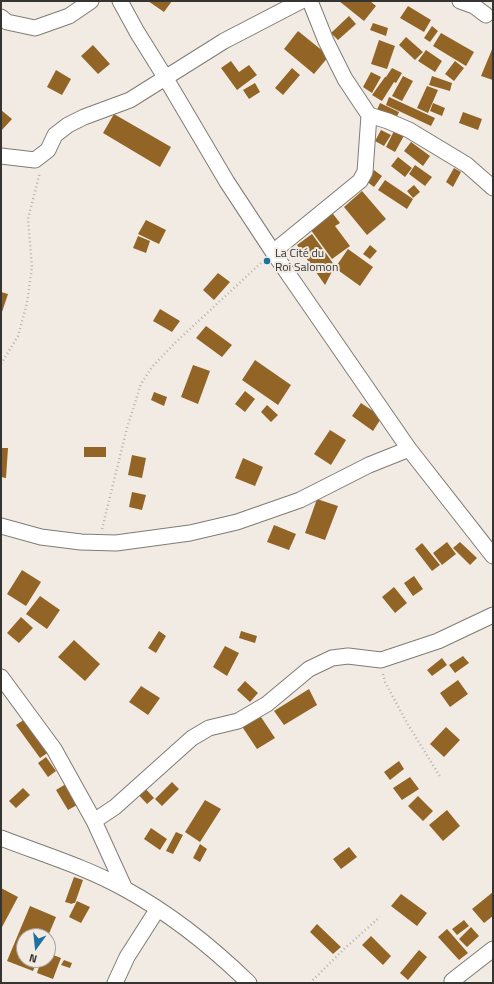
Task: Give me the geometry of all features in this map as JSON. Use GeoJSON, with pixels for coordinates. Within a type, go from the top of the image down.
{"type":"FeatureCollection","features":[{"type":"Feature","properties":{"kind":"street"},"geometry":{"type":"LineString","coordinates":[[1,17],[7,22],[35,28],[69,16],[91,1]]}},
{"type":"Feature","properties":{"kind":"street"},"geometry":{"type":"LineString","coordinates":[[120,1],[227,182],[273,252],[409,449],[493,556]]}},
{"type":"Feature","properties":{"kind":"street"},"geometry":{"type":"LineString","coordinates":[[1,156],[35,160],[48,150],[55,135],[68,125],[84,117],[130,100],[224,41],[301,1]]}},
{"type":"Feature","properties":{"kind":"street"},"geometry":{"type":"LineString","coordinates":[[273,252],[363,178],[365,172],[369,115],[345,79],[326,41],[310,1]]}},
{"type":"Feature","properties":{"kind":"street"},"geometry":{"type":"LineString","coordinates":[[460,1],[474,6],[486,15]]}},
{"type":"Feature","properties":{"kind":"street"},"geometry":{"type":"LineString","coordinates":[[369,115],[388,120],[415,134],[467,165],[493,188]]}},
{"type":"Feature","properties":{"kind":"street"},"geometry":{"type":"LineString","coordinates":[[1,526],[41,537],[116,543],[196,532],[237,522],[300,500],[369,465],[409,449]]}},
{"type":"Feature","properties":{"kind":"street"},"geometry":{"type":"LineString","coordinates":[[94,821],[115,807],[192,738],[209,728],[238,721],[267,704],[309,669],[332,658],[348,656],[381,660],[438,640],[493,614]]}},
{"type":"Feature","properties":{"kind":"street"},"geometry":{"type":"LineString","coordinates":[[1,677],[54,749],[94,821],[125,889]]}},
{"type":"Feature","properties":{"kind":"street"},"geometry":{"type":"LineString","coordinates":[[1,838],[86,871],[125,889],[207,945],[249,983]]}},
{"type":"Feature","properties":{"kind":"street"},"geometry":{"type":"LineString","coordinates":[[115,983],[127,957],[157,910]]}},
{"type":"Feature","properties":{"kind":"street"},"geometry":{"type":"LineString","coordinates":[[452,981],[493,949]]}},
{"type":"Feature","properties":{"kind":"path"},"geometry":{"type":"LineString","coordinates":[[1,364],[18,336],[27,303],[32,267],[28,218],[40,170],[35,160]]}},
{"type":"Feature","properties":{"kind":"path"},"geometry":{"type":"LineString","coordinates":[[99,542],[127,428],[141,384],[152,367],[176,342],[273,252]]}},
{"type":"Feature","properties":{"kind":"path"},"geometry":{"type":"LineString","coordinates":[[381,660],[381,667],[385,682],[407,723],[441,778]]}},
{"type":"Feature","properties":{"kind":"path"},"geometry":{"type":"LineString","coordinates":[[310,983],[345,948],[380,917]]}},
{"type":"Feature","properties":{"kind":"building"},"geometry":{"type":"Polygon","coordinates":[[[148,1],[172,1],[164,12],[148,1]]]}},
{"type":"Feature","properties":{"kind":"building"},"geometry":{"type":"Polygon","coordinates":[[[339,1],[370,1],[376,6],[364,21],[339,1]]]}},
{"type":"Feature","properties":{"kind":"building"},"geometry":{"type":"Polygon","coordinates":[[[408,6],[431,20],[424,32],[400,18],[408,6]]]}},
{"type":"Feature","properties":{"kind":"building"},"geometry":{"type":"Polygon","coordinates":[[[349,16],[356,24],[338,40],[331,33],[349,16]]]}},
{"type":"Feature","properties":{"kind":"building"},"geometry":{"type":"Polygon","coordinates":[[[373,23],[388,28],[386,36],[370,30],[373,23]]]}},
{"type":"Feature","properties":{"kind":"building"},"geometry":{"type":"Polygon","coordinates":[[[432,26],[438,31],[430,42],[424,38],[432,26]]]}},
{"type":"Feature","properties":{"kind":"building"},"geometry":{"type":"Polygon","coordinates":[[[298,31],[329,56],[314,74],[284,49],[298,31]]]}},
{"type":"Feature","properties":{"kind":"building"},"geometry":{"type":"Polygon","coordinates":[[[441,33],[474,52],[466,66],[433,46],[441,33]]]}},
{"type":"Feature","properties":{"kind":"building"},"geometry":{"type":"Polygon","coordinates":[[[406,37],[423,52],[415,60],[399,45],[406,37]]]}},
{"type":"Feature","properties":{"kind":"building"},"geometry":{"type":"Polygon","coordinates":[[[379,40],[395,46],[387,69],[371,64],[379,40]]]}},
{"type":"Feature","properties":{"kind":"building"},"geometry":{"type":"Polygon","coordinates":[[[93,45],[110,64],[98,74],[81,56],[93,45]]]}},
{"type":"Feature","properties":{"kind":"building"},"geometry":{"type":"Polygon","coordinates":[[[493,47],[493,80],[481,76],[493,47]]]}},
{"type":"Feature","properties":{"kind":"building"},"geometry":{"type":"Polygon","coordinates":[[[426,50],[442,61],[435,72],[418,61],[426,50]]]}},
{"type":"Feature","properties":{"kind":"building"},"geometry":{"type":"Polygon","coordinates":[[[231,61],[239,72],[249,65],[257,75],[237,90],[221,68],[231,61]]]}},
{"type":"Feature","properties":{"kind":"building"},"geometry":{"type":"Polygon","coordinates":[[[455,61],[464,68],[454,81],[445,74],[455,61]]]}},
{"type":"Feature","properties":{"kind":"building"},"geometry":{"type":"Polygon","coordinates":[[[292,68],[300,75],[283,95],[275,88],[292,68]]]}},
{"type":"Feature","properties":{"kind":"building"},"geometry":{"type":"Polygon","coordinates":[[[392,68],[402,73],[396,83],[394,82],[382,101],[372,95],[392,68]]]}},
{"type":"Feature","properties":{"kind":"building"},"geometry":{"type":"Polygon","coordinates":[[[56,70],[71,79],[62,95],[47,87],[56,70]]]}},
{"type":"Feature","properties":{"kind":"building"},"geometry":{"type":"Polygon","coordinates":[[[371,72],[381,77],[372,93],[363,87],[371,72]]]}},
{"type":"Feature","properties":{"kind":"building"},"geometry":{"type":"Polygon","coordinates":[[[403,76],[413,81],[402,101],[392,96],[403,76]]]}},
{"type":"Feature","properties":{"kind":"building"},"geometry":{"type":"Polygon","coordinates":[[[432,76],[452,83],[450,91],[429,85],[432,76]]]}},
{"type":"Feature","properties":{"kind":"building"},"geometry":{"type":"Polygon","coordinates":[[[255,83],[260,92],[249,99],[243,90],[255,83]]]}},
{"type":"Feature","properties":{"kind":"building"},"geometry":{"type":"Polygon","coordinates":[[[427,86],[438,90],[428,113],[417,108],[427,86]]]}},
{"type":"Feature","properties":{"kind":"building"},"geometry":{"type":"Polygon","coordinates":[[[389,97],[435,118],[431,126],[386,105],[389,97]]]}},
{"type":"Feature","properties":{"kind":"building"},"geometry":{"type":"Polygon","coordinates":[[[380,103],[399,112],[395,121],[376,112],[380,103]]]}},
{"type":"Feature","properties":{"kind":"building"},"geometry":{"type":"Polygon","coordinates":[[[433,103],[445,108],[442,116],[430,111],[433,103]]]}},
{"type":"Feature","properties":{"kind":"building"},"geometry":{"type":"Polygon","coordinates":[[[1,110],[12,119],[1,131],[1,110]]]}},
{"type":"Feature","properties":{"kind":"building"},"geometry":{"type":"Polygon","coordinates":[[[463,112],[482,119],[478,130],[459,123],[463,112]]]}},
{"type":"Feature","properties":{"kind":"building"},"geometry":{"type":"Polygon","coordinates":[[[114,114],[171,147],[160,167],[103,133],[114,114]]]}},
{"type":"Feature","properties":{"kind":"building"},"geometry":{"type":"Polygon","coordinates":[[[396,127],[406,132],[395,152],[386,147],[396,127]]]}},
{"type":"Feature","properties":{"kind":"building"},"geometry":{"type":"Polygon","coordinates":[[[381,130],[391,135],[384,146],[375,141],[381,130]]]}},
{"type":"Feature","properties":{"kind":"building"},"geometry":{"type":"Polygon","coordinates":[[[411,142],[430,156],[423,166],[404,151],[411,142]]]}},
{"type":"Feature","properties":{"kind":"building"},"geometry":{"type":"Polygon","coordinates":[[[398,157],[412,168],[405,177],[391,166],[398,157]]]}},
{"type":"Feature","properties":{"kind":"building"},"geometry":{"type":"Polygon","coordinates":[[[415,165],[432,177],[425,186],[409,174],[415,165]]]}},
{"type":"Feature","properties":{"kind":"building"},"geometry":{"type":"Polygon","coordinates":[[[454,168],[461,172],[453,187],[446,182],[454,168]]]}},
{"type":"Feature","properties":{"kind":"building"},"geometry":{"type":"Polygon","coordinates":[[[374,170],[382,176],[374,187],[366,181],[374,170]]]}},
{"type":"Feature","properties":{"kind":"building"},"geometry":{"type":"Polygon","coordinates":[[[385,180],[413,199],[407,209],[378,190],[385,180]]]}},
{"type":"Feature","properties":{"kind":"building"},"geometry":{"type":"Polygon","coordinates":[[[414,185],[420,192],[413,198],[407,191],[414,185]]]}},
{"type":"Feature","properties":{"kind":"building"},"geometry":{"type":"Polygon","coordinates":[[[362,191],[386,219],[367,235],[344,207],[362,191]]]}},
{"type":"Feature","properties":{"kind":"building"},"geometry":{"type":"Polygon","coordinates":[[[330,210],[340,223],[335,226],[350,246],[332,259],[308,226],[330,210]]]}},
{"type":"Feature","properties":{"kind":"building"},"geometry":{"type":"Polygon","coordinates":[[[146,220],[166,230],[159,244],[138,234],[146,220]]]}},
{"type":"Feature","properties":{"kind":"building"},"geometry":{"type":"Polygon","coordinates":[[[312,234],[335,266],[325,285],[297,245],[312,234]]]}},
{"type":"Feature","properties":{"kind":"building"},"geometry":{"type":"Polygon","coordinates":[[[138,236],[150,241],[146,253],[133,248],[138,236]]]}},
{"type":"Feature","properties":{"kind":"building"},"geometry":{"type":"Polygon","coordinates":[[[370,245],[377,251],[370,259],[363,254],[370,245]]]}},
{"type":"Feature","properties":{"kind":"building"},"geometry":{"type":"Polygon","coordinates":[[[348,249],[373,267],[360,286],[335,268],[348,249]]]}},
{"type":"Feature","properties":{"kind":"building"},"geometry":{"type":"Polygon","coordinates":[[[218,273],[230,282],[214,300],[203,290],[218,273]]]}},
{"type":"Feature","properties":{"kind":"building"},"geometry":{"type":"Polygon","coordinates":[[[1,292],[8,294],[1,315],[1,292]]]}},
{"type":"Feature","properties":{"kind":"building"},"geometry":{"type":"Polygon","coordinates":[[[160,309],[180,321],[172,332],[153,321],[160,309]]]}},
{"type":"Feature","properties":{"kind":"building"},"geometry":{"type":"Polygon","coordinates":[[[206,326],[232,345],[222,357],[196,338],[206,326]]]}},
{"type":"Feature","properties":{"kind":"building"},"geometry":{"type":"Polygon","coordinates":[[[255,360],[291,385],[278,405],[242,380],[255,360]]]}},
{"type":"Feature","properties":{"kind":"building"},"geometry":{"type":"Polygon","coordinates":[[[193,365],[210,371],[198,404],[181,397],[193,365]]]}},
{"type":"Feature","properties":{"kind":"building"},"geometry":{"type":"Polygon","coordinates":[[[245,391],[255,399],[245,412],[235,404],[245,391]]]}},
{"type":"Feature","properties":{"kind":"building"},"geometry":{"type":"Polygon","coordinates":[[[154,392],[167,397],[164,406],[151,400],[154,392]]]}},
{"type":"Feature","properties":{"kind":"building"},"geometry":{"type":"Polygon","coordinates":[[[361,403],[382,417],[373,431],[352,416],[361,403]]]}},
{"type":"Feature","properties":{"kind":"building"},"geometry":{"type":"Polygon","coordinates":[[[267,405],[278,415],[271,422],[261,412],[267,405]]]}},
{"type":"Feature","properties":{"kind":"building"},"geometry":{"type":"Polygon","coordinates":[[[330,430],[346,440],[331,465],[314,454],[330,430]]]}},
{"type":"Feature","properties":{"kind":"building"},"geometry":{"type":"Polygon","coordinates":[[[84,447],[106,447],[106,457],[84,457],[84,447]]]}},
{"type":"Feature","properties":{"kind":"building"},"geometry":{"type":"Polygon","coordinates":[[[1,448],[8,448],[6,478],[1,477],[1,448]]]}},
{"type":"Feature","properties":{"kind":"building"},"geometry":{"type":"Polygon","coordinates":[[[132,455],[146,458],[142,478],[128,475],[132,455]]]}},
{"type":"Feature","properties":{"kind":"building"},"geometry":{"type":"Polygon","coordinates":[[[243,458],[263,467],[255,486],[235,478],[243,458]]]}},
{"type":"Feature","properties":{"kind":"building"},"geometry":{"type":"Polygon","coordinates":[[[132,492],[146,495],[142,510],[129,507],[132,492]]]}},
{"type":"Feature","properties":{"kind":"building"},"geometry":{"type":"Polygon","coordinates":[[[317,499],[338,506],[325,540],[305,533],[317,499]]]}},
{"type":"Feature","properties":{"kind":"building"},"geometry":{"type":"Polygon","coordinates":[[[274,525],[296,534],[289,550],[267,542],[274,525]]]}},
{"type":"Feature","properties":{"kind":"building"},"geometry":{"type":"Polygon","coordinates":[[[447,542],[456,554],[442,565],[433,553],[447,542]]]}},
{"type":"Feature","properties":{"kind":"building"},"geometry":{"type":"Polygon","coordinates":[[[460,542],[477,558],[470,565],[453,548],[460,542]]]}},
{"type":"Feature","properties":{"kind":"building"},"geometry":{"type":"Polygon","coordinates":[[[422,543],[440,565],[432,571],[415,549],[422,543]]]}},
{"type":"Feature","properties":{"kind":"building"},"geometry":{"type":"Polygon","coordinates":[[[22,570],[41,582],[26,606],[7,594],[22,570]]]}},
{"type":"Feature","properties":{"kind":"building"},"geometry":{"type":"Polygon","coordinates":[[[414,576],[423,589],[413,596],[404,583],[414,576]]]}},
{"type":"Feature","properties":{"kind":"building"},"geometry":{"type":"Polygon","coordinates":[[[394,587],[407,603],[395,613],[382,597],[394,587]]]}},
{"type":"Feature","properties":{"kind":"building"},"geometry":{"type":"Polygon","coordinates":[[[40,596],[60,610],[47,629],[26,614],[40,596]]]}},
{"type":"Feature","properties":{"kind":"building"},"geometry":{"type":"Polygon","coordinates":[[[21,617],[33,628],[19,643],[7,633],[21,617]]]}},
{"type":"Feature","properties":{"kind":"building"},"geometry":{"type":"Polygon","coordinates":[[[159,631],[166,636],[156,653],[148,648],[159,631]]]}},
{"type":"Feature","properties":{"kind":"building"},"geometry":{"type":"Polygon","coordinates":[[[241,631],[257,636],[255,643],[239,638],[241,631]]]}},
{"type":"Feature","properties":{"kind":"building"},"geometry":{"type":"Polygon","coordinates":[[[74,640],[100,664],[85,681],[58,657],[74,640]]]}},
{"type":"Feature","properties":{"kind":"building"},"geometry":{"type":"Polygon","coordinates":[[[225,646],[239,653],[227,676],[213,667],[225,646]]]}},
{"type":"Feature","properties":{"kind":"building"},"geometry":{"type":"Polygon","coordinates":[[[463,656],[469,663],[455,673],[449,665],[463,656]]]}},
{"type":"Feature","properties":{"kind":"building"},"geometry":{"type":"Polygon","coordinates":[[[442,658],[447,665],[432,676],[427,670],[442,658]]]}},
{"type":"Feature","properties":{"kind":"building"},"geometry":{"type":"Polygon","coordinates":[[[458,680],[468,694],[450,707],[440,693],[458,680]]]}},
{"type":"Feature","properties":{"kind":"building"},"geometry":{"type":"Polygon","coordinates":[[[245,681],[258,693],[250,702],[237,690],[245,681]]]}},
{"type":"Feature","properties":{"kind":"building"},"geometry":{"type":"Polygon","coordinates":[[[141,686],[160,698],[148,715],[129,702],[141,686]]]}},
{"type":"Feature","properties":{"kind":"building"},"geometry":{"type":"Polygon","coordinates":[[[309,689],[317,705],[284,725],[274,711],[309,689]]]}},
{"type":"Feature","properties":{"kind":"building"},"geometry":{"type":"Polygon","coordinates":[[[257,711],[275,738],[257,749],[239,722],[257,711]]]}},
{"type":"Feature","properties":{"kind":"building"},"geometry":{"type":"Polygon","coordinates":[[[25,719],[49,752],[40,758],[16,725],[25,719]]]}},
{"type":"Feature","properties":{"kind":"building"},"geometry":{"type":"Polygon","coordinates":[[[446,727],[460,740],[444,757],[430,744],[446,727]]]}},
{"type":"Feature","properties":{"kind":"building"},"geometry":{"type":"Polygon","coordinates":[[[46,757],[56,771],[48,777],[38,763],[46,757]]]}},
{"type":"Feature","properties":{"kind":"building"},"geometry":{"type":"Polygon","coordinates":[[[399,761],[404,769],[390,780],[384,772],[399,761]]]}},
{"type":"Feature","properties":{"kind":"building"},"geometry":{"type":"Polygon","coordinates":[[[410,777],[419,789],[402,800],[393,788],[410,777]]]}},
{"type":"Feature","properties":{"kind":"building"},"geometry":{"type":"Polygon","coordinates":[[[74,779],[86,800],[68,810],[56,790],[74,779]]]}},
{"type":"Feature","properties":{"kind":"building"},"geometry":{"type":"Polygon","coordinates":[[[172,782],[179,789],[162,806],[155,799],[172,782]]]}},
{"type":"Feature","properties":{"kind":"building"},"geometry":{"type":"Polygon","coordinates":[[[143,786],[154,798],[147,804],[136,792],[143,786]]]}},
{"type":"Feature","properties":{"kind":"building"},"geometry":{"type":"Polygon","coordinates":[[[23,788],[30,795],[16,808],[9,801],[23,788]]]}},
{"type":"Feature","properties":{"kind":"building"},"geometry":{"type":"Polygon","coordinates":[[[418,796],[433,811],[423,821],[408,806],[418,796]]]}},
{"type":"Feature","properties":{"kind":"building"},"geometry":{"type":"Polygon","coordinates":[[[205,800],[221,809],[200,842],[185,832],[205,800]]]}},
{"type":"Feature","properties":{"kind":"building"},"geometry":{"type":"Polygon","coordinates":[[[447,810],[460,826],[443,841],[429,825],[447,810]]]}},
{"type":"Feature","properties":{"kind":"building"},"geometry":{"type":"Polygon","coordinates":[[[151,828],[167,839],[160,850],[144,839],[151,828]]]}},
{"type":"Feature","properties":{"kind":"building"},"geometry":{"type":"Polygon","coordinates":[[[176,832],[183,835],[173,854],[166,851],[176,832]]]}},
{"type":"Feature","properties":{"kind":"building"},"geometry":{"type":"Polygon","coordinates":[[[200,844],[207,849],[200,862],[193,858],[200,844]]]}},
{"type":"Feature","properties":{"kind":"building"},"geometry":{"type":"Polygon","coordinates":[[[349,847],[357,857],[341,869],[333,859],[349,847]]]}},
{"type":"Feature","properties":{"kind":"building"},"geometry":{"type":"Polygon","coordinates":[[[74,877],[83,880],[75,903],[72,904],[65,902],[74,877]]]}},
{"type":"Feature","properties":{"kind":"building"},"geometry":{"type":"Polygon","coordinates":[[[1,888],[18,897],[1,929],[1,888]]]}},
{"type":"Feature","properties":{"kind":"building"},"geometry":{"type":"Polygon","coordinates":[[[493,892],[493,916],[484,923],[472,909],[493,892]]]}},
{"type":"Feature","properties":{"kind":"building"},"geometry":{"type":"Polygon","coordinates":[[[401,894],[427,913],[417,926],[391,906],[401,894]]]}},
{"type":"Feature","properties":{"kind":"building"},"geometry":{"type":"Polygon","coordinates":[[[77,901],[90,907],[81,923],[69,917],[77,901]]]}},
{"type":"Feature","properties":{"kind":"building"},"geometry":{"type":"Polygon","coordinates":[[[30,906],[56,917],[51,928],[21,928],[30,906]]]}},
{"type":"Feature","properties":{"kind":"building"},"geometry":{"type":"Polygon","coordinates":[[[464,920],[469,926],[457,935],[452,929],[464,920]]]}},
{"type":"Feature","properties":{"kind":"building"},"geometry":{"type":"Polygon","coordinates":[[[317,924],[341,947],[333,954],[310,932],[317,924]]]}},
{"type":"Feature","properties":{"kind":"building"},"geometry":{"type":"Polygon","coordinates":[[[471,927],[479,936],[467,947],[459,939],[471,927]]]}},
{"type":"Feature","properties":{"kind":"building"},"geometry":{"type":"Polygon","coordinates":[[[447,929],[468,953],[459,960],[438,937],[447,929]]]}},
{"type":"Feature","properties":{"kind":"building"},"geometry":{"type":"Polygon","coordinates":[[[371,936],[391,956],[383,965],[362,945],[371,936]]]}},
{"type":"Feature","properties":{"kind":"building"},"geometry":{"type":"Polygon","coordinates":[[[16,939],[16,964],[7,961],[16,939]]]}},
{"type":"Feature","properties":{"kind":"building"},"geometry":{"type":"Polygon","coordinates":[[[419,950],[427,957],[408,980],[400,973],[419,950]]]}},
{"type":"Feature","properties":{"kind":"building"},"geometry":{"type":"Polygon","coordinates":[[[56,956],[61,958],[53,979],[37,973],[39,968],[56,968],[56,956]]]}},
{"type":"Feature","properties":{"kind":"building"},"geometry":{"type":"Polygon","coordinates":[[[64,960],[72,963],[70,968],[61,965],[64,960]]]}},
{"type":"Feature","properties":{"kind":"building"},"geometry":{"type":"Polygon","coordinates":[[[25,968],[34,968],[33,971],[25,968]]]}},
{"type":"Feature","properties":{"kind":"place","name":"La Cité du Roi Salomon"},"geometry":{"type":"Point","coordinates":[267,261]}}]}
